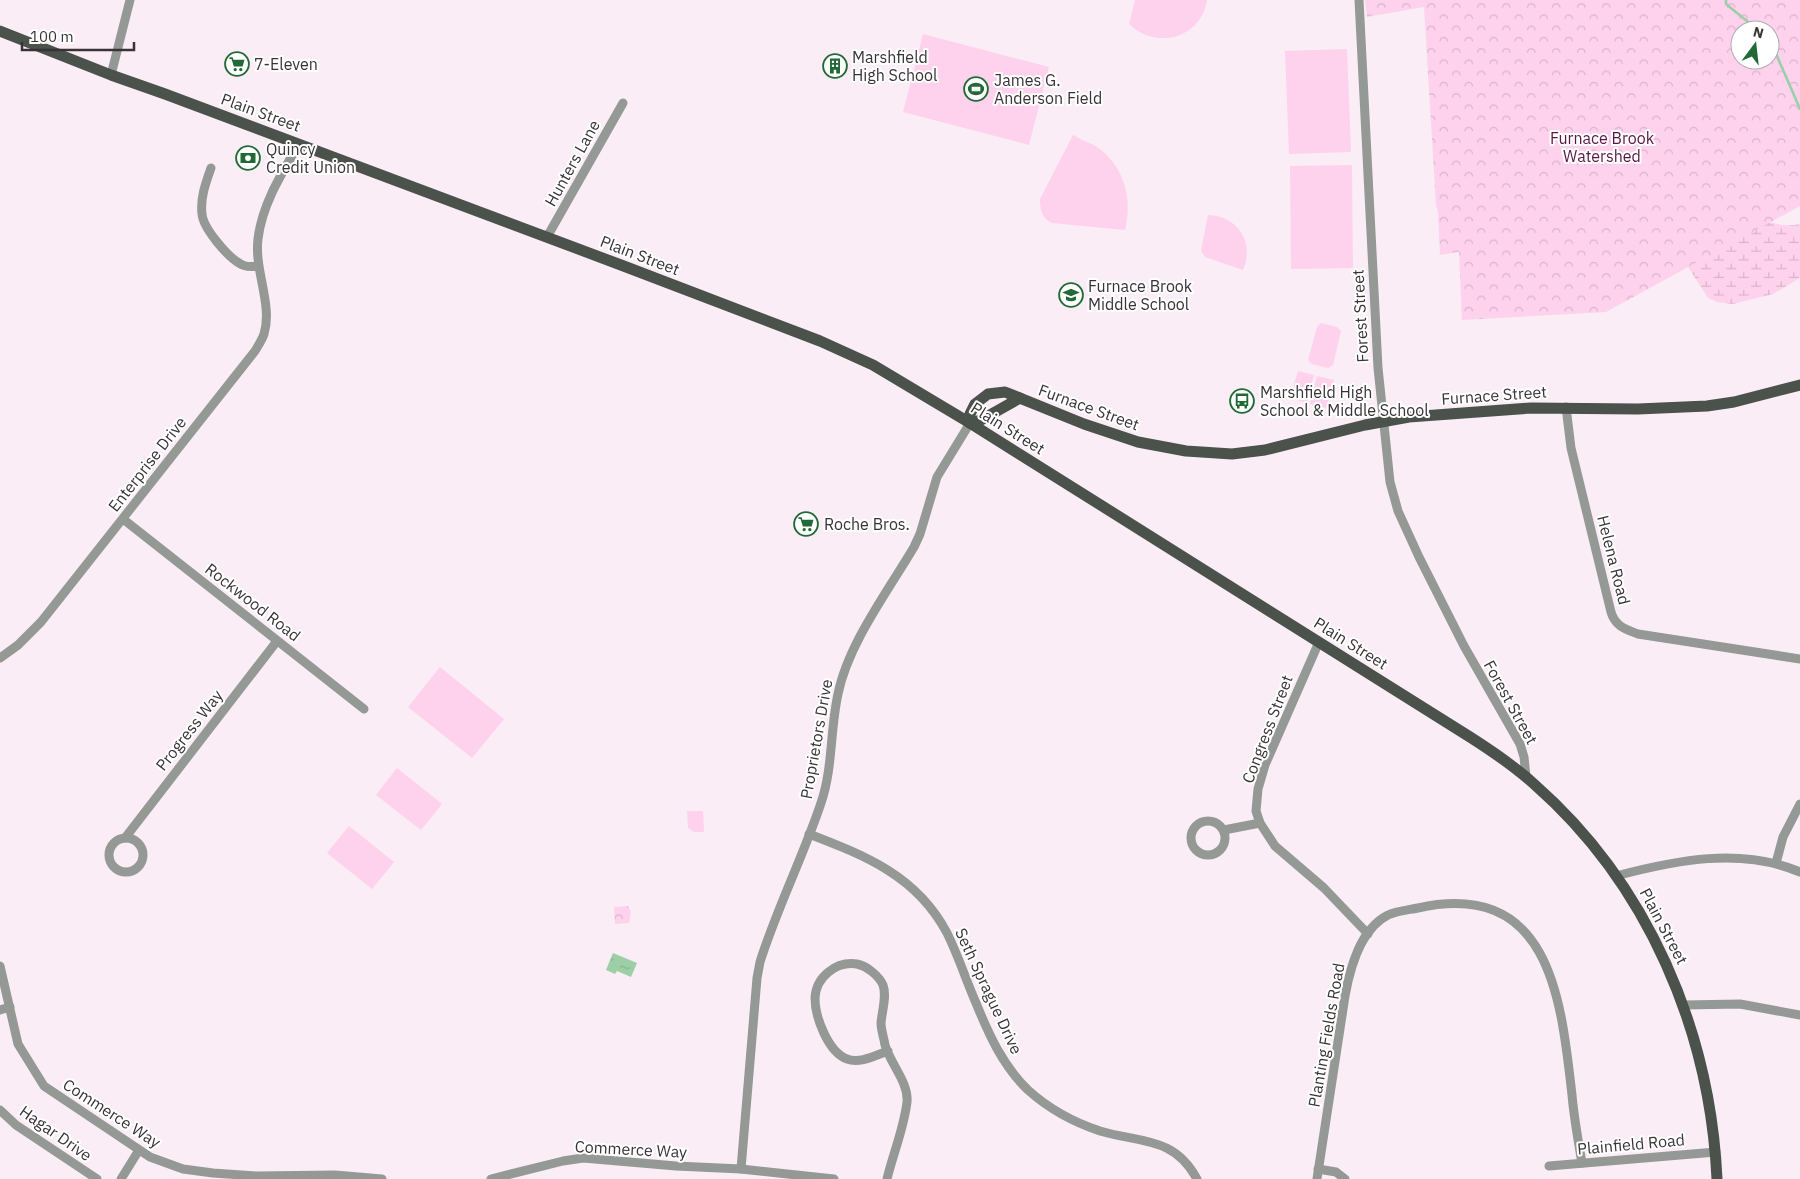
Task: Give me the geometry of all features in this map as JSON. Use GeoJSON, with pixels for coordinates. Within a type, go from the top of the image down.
{"type":"FeatureCollection","features":[{"type":"Feature","properties":{"kind":"main road","name":"Plain Street"},"geometry":{"type":"LineString","coordinates":[[0,31],[111,75],[299,144],[845,352],[873,365],[970,423],[1470,736],[1526,777],[1548,796],[1580,831],[1616,876],[1655,940],[1684,1006],[1705,1081],[1716,1152],[1717,1179]]}},
{"type":"Feature","properties":{"kind":"main road","name":"Furnace Street"},"geometry":{"type":"LineString","coordinates":[[1020,398],[981,420],[970,423],[971,409],[975,404],[988,394],[1005,392],[1121,437],[1167,448],[1208,454],[1232,454],[1256,452],[1383,421],[1488,410],[1566,407],[1645,409],[1707,406],[1734,402],[1800,386]]}},
{"type":"Feature","properties":{"kind":"street"},"geometry":{"type":"LineString","coordinates":[[111,75],[130,0]]}},
{"type":"Feature","properties":{"kind":"street","name":"Forest Street"},"geometry":{"type":"LineString","coordinates":[[1359,0],[1362,27],[1373,271],[1383,421],[1390,482],[1403,522],[1460,638],[1520,744],[1524,757],[1526,777]]}},
{"type":"Feature","properties":{"kind":"street","name":"Hunters Lane"},"geometry":{"type":"LineString","coordinates":[[547,238],[623,103]]}},
{"type":"Feature","properties":{"kind":"street","name":"Enterprise Drive"},"geometry":{"type":"LineString","coordinates":[[0,658],[33,632],[250,359],[262,339],[266,320],[258,266],[258,238],[268,201],[299,144]]}},
{"type":"Feature","properties":{"kind":"street"},"geometry":{"type":"LineString","coordinates":[[211,168],[202,203],[202,217],[205,224],[237,263],[258,266]]}},
{"type":"Feature","properties":{"kind":"street","name":"Helena Road"},"geometry":{"type":"LineString","coordinates":[[1566,407],[1571,448],[1610,612],[1617,623],[1624,629],[1638,634],[1800,659]]}},
{"type":"Feature","properties":{"kind":"street","name":"Proprietors Drive"},"geometry":{"type":"LineString","coordinates":[[741,1169],[757,978],[760,962],[810,834],[826,786],[838,694],[847,664],[876,610],[914,547],[920,534],[937,477],[970,423]]}},
{"type":"Feature","properties":{"kind":"street","name":"Rockwood Road"},"geometry":{"type":"LineString","coordinates":[[123,519],[364,709]]}},
{"type":"Feature","properties":{"kind":"street","name":"Progress Way"},"geometry":{"type":"LineString","coordinates":[[125,838],[277,641]]}},
{"type":"Feature","properties":{"kind":"street","name":"Congress Street"},"geometry":{"type":"LineString","coordinates":[[1319,642],[1261,778],[1256,800],[1256,811],[1260,823],[1275,846],[1330,894],[1368,934]]}},
{"type":"Feature","properties":{"kind":"street"},"geometry":{"type":"LineString","coordinates":[[1776,863],[1783,838],[1800,804]]}},
{"type":"Feature","properties":{"kind":"street"},"geometry":{"type":"LineString","coordinates":[[1205,820],[1216,822],[1224,830],[1226,842],[1224,847],[1215,854],[1198,852],[1191,842],[1192,831],[1200,822],[1205,820]]}},
{"type":"Feature","properties":{"kind":"street"},"geometry":{"type":"LineString","coordinates":[[1224,830],[1260,823]]}},
{"type":"Feature","properties":{"kind":"street","name":"Seth Sprague Drive"},"geometry":{"type":"LineString","coordinates":[[810,834],[881,865],[906,882],[925,902],[947,934],[983,1021],[1000,1055],[1027,1089],[1041,1101],[1071,1120],[1101,1132],[1151,1142],[1170,1149],[1181,1158],[1197,1179]]}},
{"type":"Feature","properties":{"kind":"street"},"geometry":{"type":"LineString","coordinates":[[1616,876],[1667,864],[1713,858],[1742,858],[1776,863],[1800,872]]}},
{"type":"Feature","properties":{"kind":"street","name":"Planting Fields Road"},"geometry":{"type":"LineString","coordinates":[[1317,1179],[1337,1037],[1346,986],[1355,959],[1368,934],[1381,920],[1396,912],[1454,904],[1478,906],[1494,910],[1513,922],[1529,936],[1541,954],[1557,1001],[1582,1163]]}},
{"type":"Feature","properties":{"kind":"street"},"geometry":{"type":"LineString","coordinates":[[887,1179],[907,1099],[900,1075],[888,1051],[881,1026],[885,994],[882,984],[870,969],[857,964],[839,965],[826,973],[815,997],[816,1009],[828,1043],[837,1053],[848,1060],[865,1059],[888,1051]]}},
{"type":"Feature","properties":{"kind":"street","name":"Commerce Way"},"geometry":{"type":"LineString","coordinates":[[0,966],[18,1044],[44,1086],[150,1157],[182,1169],[213,1174],[256,1176],[335,1175],[382,1179]]}},
{"type":"Feature","properties":{"kind":"street"},"geometry":{"type":"LineString","coordinates":[[1684,1006],[1740,1004],[1800,1015]]}},
{"type":"Feature","properties":{"kind":"street"},"geometry":{"type":"LineString","coordinates":[[0,1010],[10,1007]]}},
{"type":"Feature","properties":{"kind":"street","name":"Hagar Drive"},"geometry":{"type":"LineString","coordinates":[[0,1110],[16,1125],[97,1179]]}},
{"type":"Feature","properties":{"kind":"street"},"geometry":{"type":"LineString","coordinates":[[121,1179],[139,1150]]}},
{"type":"Feature","properties":{"kind":"street","name":"Plainfield Road"},"geometry":{"type":"LineString","coordinates":[[1549,1166],[1716,1152]]}},
{"type":"Feature","properties":{"kind":"street","name":"Commerce Way"},"geometry":{"type":"LineString","coordinates":[[491,1179],[563,1161],[583,1158],[676,1166],[741,1169],[834,1179]]}},
{"type":"Feature","properties":{"kind":"street"},"geometry":{"type":"LineString","coordinates":[[1318,1169],[1336,1172],[1345,1179]]}},
{"type":"Feature","properties":{"kind":"green space"},"geometry":{"type":"Polygon","coordinates":[[[1135,0],[1207,0],[1203,13],[1196,24],[1187,32],[1164,38],[1152,37],[1140,32],[1129,24],[1135,0]]]}},
{"type":"Feature","properties":{"kind":"green space","name":"Furnace Brook Watershed"},"geometry":{"type":"Polygon","coordinates":[[[1365,0],[1800,0],[1800,206],[1606,312],[1462,320],[1459,252],[1440,255],[1424,7],[1367,17],[1365,0]]]}},
{"type":"Feature","properties":{"kind":"green space","name":"James G. Anderson Field"},"geometry":{"type":"Polygon","coordinates":[[[923,34],[1049,67],[1029,145],[903,112],[923,34]]]}},
{"type":"Feature","properties":{"kind":"green space"},"geometry":{"type":"Polygon","coordinates":[[[1347,49],[1351,152],[1289,154],[1285,51],[1347,49]]]}},
{"type":"Feature","properties":{"kind":"green space"},"geometry":{"type":"Polygon","coordinates":[[[1073,135],[1094,145],[1104,153],[1119,172],[1127,194],[1128,206],[1125,230],[1052,223],[1042,214],[1040,199],[1073,135]]]}},
{"type":"Feature","properties":{"kind":"green space"},"geometry":{"type":"Polygon","coordinates":[[[1352,165],[1353,268],[1291,269],[1290,166],[1352,165]]]}},
{"type":"Feature","properties":{"kind":"green space"},"geometry":{"type":"Polygon","coordinates":[[[1208,215],[1228,220],[1241,233],[1247,250],[1243,270],[1205,257],[1201,251],[1208,215]]]}},
{"type":"Feature","properties":{"kind":"green space"},"geometry":{"type":"Polygon","coordinates":[[[1759,218],[1779,224],[1800,224],[1800,278],[1773,294],[1733,304],[1717,302],[1708,298],[1688,267],[1759,218]]]}},
{"type":"Feature","properties":{"kind":"green space"},"geometry":{"type":"Polygon","coordinates":[[[1321,323],[1337,327],[1341,331],[1333,365],[1328,368],[1312,364],[1308,360],[1317,327],[1321,323]]]}},
{"type":"Feature","properties":{"kind":"green space"},"geometry":{"type":"Polygon","coordinates":[[[1298,371],[1314,375],[1306,403],[1290,398],[1298,371]]]}},
{"type":"Feature","properties":{"kind":"green space"},"geometry":{"type":"Polygon","coordinates":[[[1317,376],[1334,380],[1326,408],[1310,404],[1317,376]]]}},
{"type":"Feature","properties":{"kind":"green space"},"geometry":{"type":"Polygon","coordinates":[[[440,667],[504,719],[472,758],[408,707],[440,667]]]}},
{"type":"Feature","properties":{"kind":"green space"},"geometry":{"type":"Polygon","coordinates":[[[397,768],[442,804],[421,830],[376,795],[397,768]]]}},
{"type":"Feature","properties":{"kind":"green space"},"geometry":{"type":"Polygon","coordinates":[[[687,811],[703,811],[704,832],[694,832],[688,828],[687,811]]]}},
{"type":"Feature","properties":{"kind":"green space"},"geometry":{"type":"Polygon","coordinates":[[[349,826],[394,862],[372,889],[327,853],[349,826]]]}},
{"type":"Feature","properties":{"kind":"green space"},"geometry":{"type":"Polygon","coordinates":[[[628,906],[631,912],[629,923],[615,924],[614,907],[628,906]]]}},
{"type":"Feature","properties":{"kind":"water"},"geometry":{"type":"Polygon","coordinates":[[[613,953],[637,963],[631,977],[617,971],[615,974],[606,970],[613,953]]]}},
{"type":"Feature","properties":{"kind":"waterway"},"geometry":{"type":"LineString","coordinates":[[1726,0],[1726,4],[1746,20]]}},
{"type":"Feature","properties":{"kind":"waterway"},"geometry":{"type":"LineString","coordinates":[[1780,63],[1800,109]]}},
{"type":"Feature","properties":{"kind":"place","name":"7-Eleven"},"geometry":{"type":"Point","coordinates":[237,64]}},
{"type":"Feature","properties":{"kind":"place","name":"Marshfield High School"},"geometry":{"type":"Point","coordinates":[835,66]}},
{"type":"Feature","properties":{"kind":"place","name":"James G. Anderson Field"},"geometry":{"type":"Point","coordinates":[976,89]}},
{"type":"Feature","properties":{"kind":"place","name":"Quincy Credit Union"},"geometry":{"type":"Point","coordinates":[248,158]}},
{"type":"Feature","properties":{"kind":"place","name":"Furnace Brook Middle School"},"geometry":{"type":"Point","coordinates":[1071,295]}},
{"type":"Feature","properties":{"kind":"place","name":"Marshfield High School & Middle School"},"geometry":{"type":"Point","coordinates":[1242,401]}},
{"type":"Feature","properties":{"kind":"place","name":"Roche Bros."},"geometry":{"type":"Point","coordinates":[806,524]}}]}
